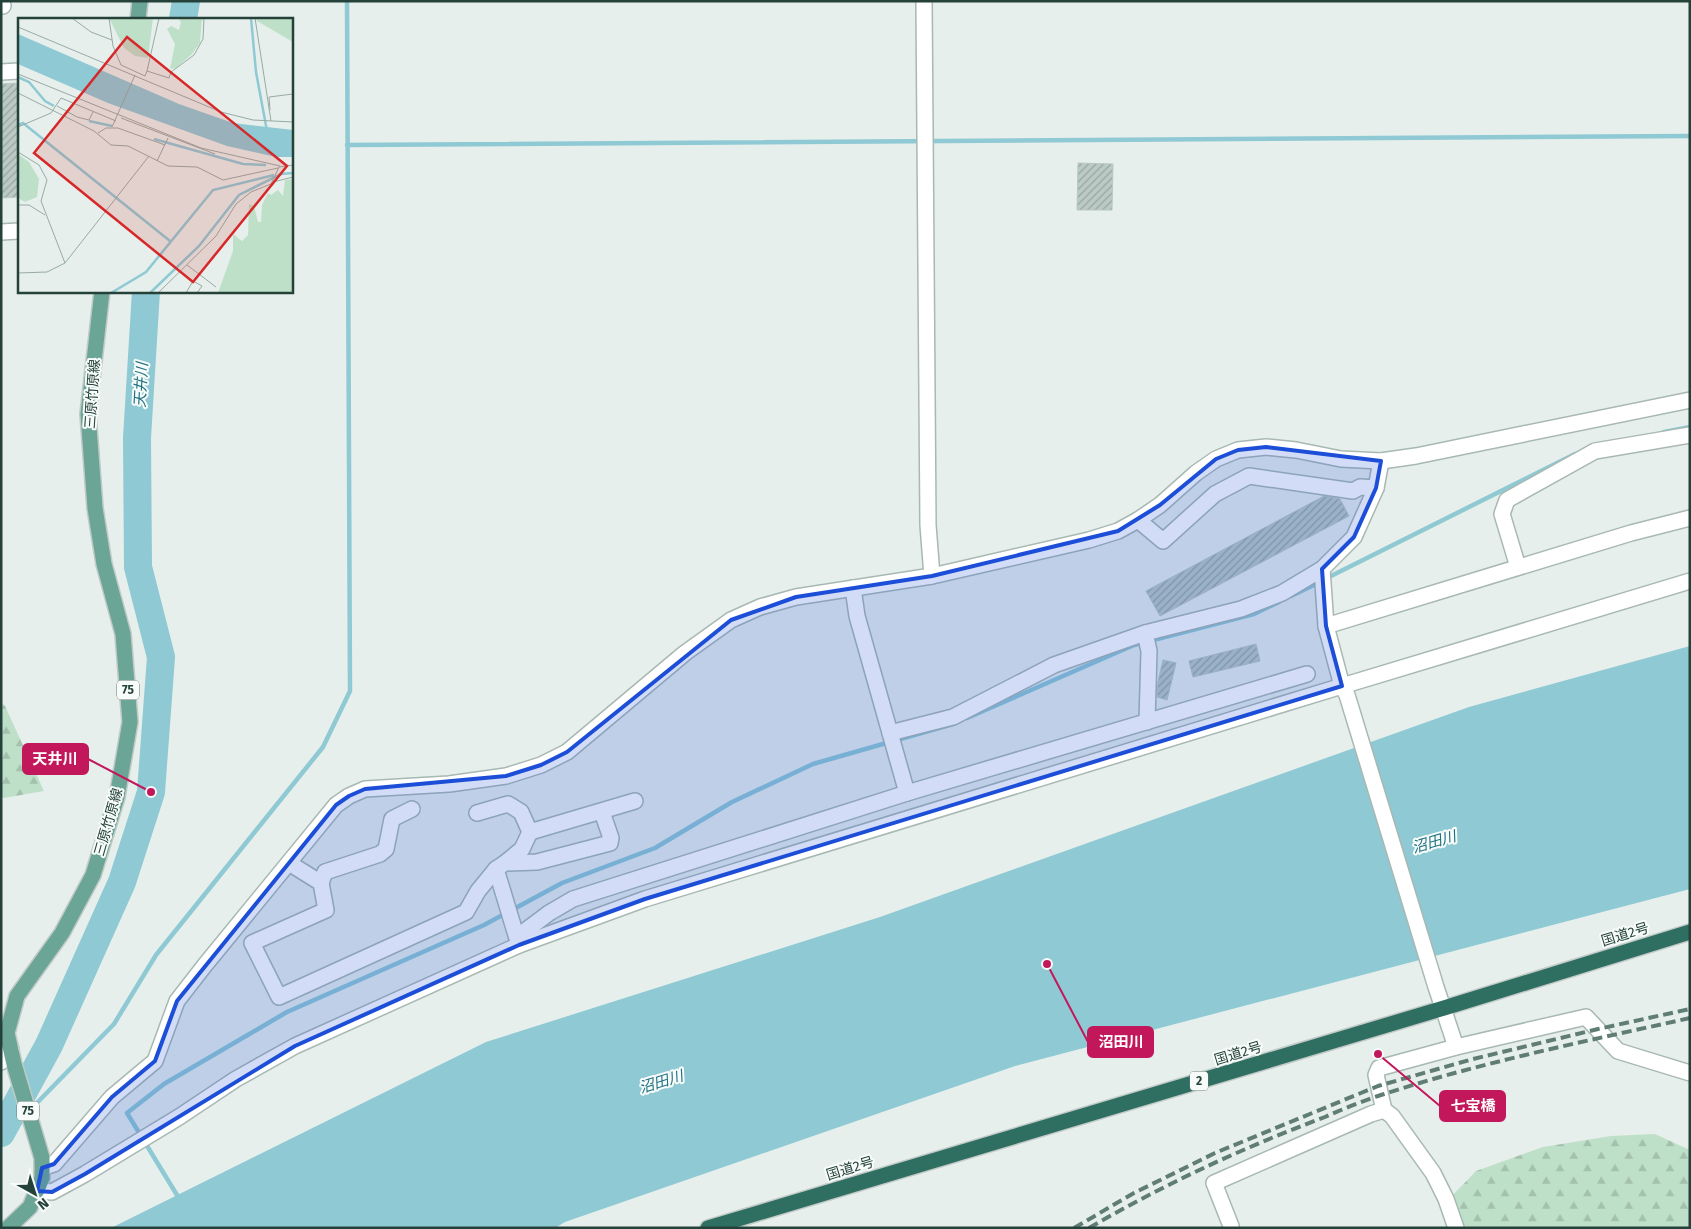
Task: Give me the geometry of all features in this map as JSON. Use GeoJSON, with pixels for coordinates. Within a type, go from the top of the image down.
{"type":"FeatureCollection","features":[{"type":"Feature","properties":{"kind":"highway","name":"国道2号"},"geometry":{"type":"LineString","coordinates":[[708,1228],[1444,1008],[1690,932]]}},
{"type":"Feature","properties":{"kind":"main road"},"geometry":{"type":"LineString","coordinates":[[138,18],[140,1]]}},
{"type":"Feature","properties":{"kind":"main road","name":"三原竹原線"},"geometry":{"type":"LineString","coordinates":[[8,1228],[30,1207],[42,1178],[42,1163],[8,1063],[11,1049],[7,1033],[17,996],[62,933],[93,876],[117,797],[130,722],[123,634],[104,564],[95,508],[88,414],[102,292]]}},
{"type":"Feature","properties":{"kind":"street"},"geometry":{"type":"LineString","coordinates":[[1,6],[3,6],[2,1]]}},
{"type":"Feature","properties":{"kind":"street"},"geometry":{"type":"LineString","coordinates":[[924,1],[928,525],[932,576]]}},
{"type":"Feature","properties":{"kind":"street"},"geometry":{"type":"LineString","coordinates":[[1,72],[18,71]]}},
{"type":"Feature","properties":{"kind":"street"},"geometry":{"type":"LineString","coordinates":[[1,232],[18,231]]}},
{"type":"Feature","properties":{"kind":"street"},"geometry":{"type":"LineString","coordinates":[[42,1163],[54,1164],[112,1097],[155,1060],[178,1001],[289,862],[336,806],[348,796],[365,790],[449,784],[506,776],[541,765],[567,752],[685,653],[731,620],[760,607],[796,597],[932,576],[1089,540],[1118,531],[1160,505],[1196,473],[1216,459],[1238,450],[1266,447],[1342,458],[1381,461],[1416,456],[1690,400]]}},
{"type":"Feature","properties":{"kind":"street"},"geometry":{"type":"LineString","coordinates":[[1518,567],[1502,514],[1506,500],[1595,452],[1690,435]]}},
{"type":"Feature","properties":{"kind":"street"},"geometry":{"type":"LineString","coordinates":[[890,733],[953,718],[1054,665],[1145,633],[1241,609],[1282,593],[1322,569],[1354,537],[1376,488],[1381,461]]}},
{"type":"Feature","properties":{"kind":"street"},"geometry":{"type":"LineString","coordinates":[[1138,520],[1163,541],[1215,494],[1249,476],[1353,491],[1360,487],[1376,488]]}},
{"type":"Feature","properties":{"kind":"street"},"geometry":{"type":"LineString","coordinates":[[1326,626],[1631,533],[1690,518]]}},
{"type":"Feature","properties":{"kind":"street"},"geometry":{"type":"LineString","coordinates":[[1322,569],[1326,626],[1344,690],[1456,1047]]}},
{"type":"Feature","properties":{"kind":"street"},"geometry":{"type":"LineString","coordinates":[[37,1191],[52,1192],[85,1174],[178,1117],[236,1078],[295,1046],[518,941],[644,899],[1344,690],[1690,581]]}},
{"type":"Feature","properties":{"kind":"street"},"geometry":{"type":"LineString","coordinates":[[853,588],[857,616],[907,793]]}},
{"type":"Feature","properties":{"kind":"street"},"geometry":{"type":"LineString","coordinates":[[1145,633],[1149,651],[1147,722]]}},
{"type":"Feature","properties":{"kind":"street"},"geometry":{"type":"LineString","coordinates":[[518,941],[549,913],[573,900],[907,793],[1307,674]]}},
{"type":"Feature","properties":{"kind":"street"},"geometry":{"type":"LineString","coordinates":[[412,808],[392,819],[386,849],[380,854],[325,872],[321,884],[326,910],[252,943],[279,997],[466,912],[478,891],[501,866],[522,849],[530,832],[635,801]]}},
{"type":"Feature","properties":{"kind":"street"},"geometry":{"type":"LineString","coordinates":[[477,813],[508,804],[521,812],[530,832]]}},
{"type":"Feature","properties":{"kind":"street"},"geometry":{"type":"LineString","coordinates":[[501,866],[537,862],[610,843],[611,838],[602,812]]}},
{"type":"Feature","properties":{"kind":"street"},"geometry":{"type":"LineString","coordinates":[[289,862],[321,884]]}},
{"type":"Feature","properties":{"kind":"street"},"geometry":{"type":"LineString","coordinates":[[501,866],[518,941]]}},
{"type":"Feature","properties":{"kind":"street"},"geometry":{"type":"LineString","coordinates":[[1456,1228],[1446,1199],[1433,1174],[1392,1116],[1384,1110],[1376,1075],[1379,1068],[1456,1047],[1586,1016],[1618,1051],[1690,1073]]}},
{"type":"Feature","properties":{"kind":"street"},"geometry":{"type":"LineString","coordinates":[[1230,1228],[1231,1226],[1214,1182],[1384,1110]]}},
{"type":"Feature","properties":{"kind":"highlighted area"},"geometry":{"type":"Polygon","coordinates":[[[1266,447],[1381,461],[1376,488],[1354,537],[1322,569],[1326,626],[1342,686],[645,899],[519,945],[295,1046],[85,1174],[52,1192],[37,1191],[42,1168],[54,1164],[112,1097],[155,1061],[177,1001],[336,805],[349,796],[365,789],[506,776],[541,765],[567,752],[731,620],[796,597],[932,576],[1118,531],[1160,505],[1216,459],[1238,450],[1266,447]]]}},
{"type":"Feature","properties":{"kind":"green space"},"geometry":{"type":"Polygon","coordinates":[[[1,702],[5,706],[44,791],[1,797],[1,702]]]}},
{"type":"Feature","properties":{"kind":"green space"},"geometry":{"type":"Polygon","coordinates":[[[1655,1134],[1690,1150],[1690,1228],[1462,1228],[1449,1199],[1476,1171],[1543,1147],[1611,1136],[1655,1134]]]}},
{"type":"Feature","properties":{"kind":"water"},"geometry":{"type":"Polygon","coordinates":[[[1690,646],[1690,889],[1015,1066],[565,1222],[555,1228],[111,1228],[486,1042],[880,917],[1469,707],[1690,646]]]}},
{"type":"Feature","properties":{"kind":"building"},"geometry":{"type":"Polygon","coordinates":[[[18,83],[18,197],[1,198],[1,84],[18,83]]]}},
{"type":"Feature","properties":{"kind":"building"},"geometry":{"type":"Polygon","coordinates":[[[1078,163],[1113,164],[1112,210],[1077,210],[1078,163]]]}},
{"type":"Feature","properties":{"kind":"building"},"geometry":{"type":"Polygon","coordinates":[[[1324,496],[1340,499],[1349,516],[1160,616],[1146,591],[1324,496]]]}},
{"type":"Feature","properties":{"kind":"building"},"geometry":{"type":"Polygon","coordinates":[[[1256,644],[1260,661],[1193,677],[1189,661],[1256,644]]]}},
{"type":"Feature","properties":{"kind":"building"},"geometry":{"type":"Polygon","coordinates":[[[1163,660],[1176,663],[1167,700],[1157,697],[1163,660]]]}},
{"type":"Feature","properties":{"kind":"waterway","name":"天井川"},"geometry":{"type":"LineString","coordinates":[[183,18],[186,1]]}},
{"type":"Feature","properties":{"kind":"waterway"},"geometry":{"type":"LineString","coordinates":[[31,1109],[114,1024],[156,955],[323,747],[350,691],[347,1]]}},
{"type":"Feature","properties":{"kind":"waterway"},"geometry":{"type":"LineString","coordinates":[[347,145],[1690,136]]}},
{"type":"Feature","properties":{"kind":"waterway","name":"天井川"},"geometry":{"type":"LineString","coordinates":[[1,1133],[49,1045],[122,882],[151,792],[161,657],[138,567],[137,438],[146,292]]}},
{"type":"Feature","properties":{"kind":"waterway"},"geometry":{"type":"LineString","coordinates":[[1664,432],[1690,427]]}},
{"type":"Feature","properties":{"kind":"waterway"},"geometry":{"type":"LineString","coordinates":[[1327,578],[1575,454]]}},
{"type":"Feature","properties":{"kind":"waterway"},"geometry":{"type":"LineString","coordinates":[[1291,596],[1320,582]]}},
{"type":"Feature","properties":{"kind":"waterway"},"geometry":{"type":"LineString","coordinates":[[967,718],[1134,645],[1254,614],[1279,602]]}},
{"type":"Feature","properties":{"kind":"waterway"},"geometry":{"type":"LineString","coordinates":[[180,1200],[127,1113],[164,1084],[287,1012],[484,925],[562,883],[655,848],[732,802],[813,764],[953,724]]}},
{"type":"Feature","properties":{"kind":"waterway"},"geometry":{"type":"LineString","coordinates":[[1,1140],[26,1115]]}},
{"type":"Feature","properties":{"kind":"railway"},"geometry":{"type":"LineString","coordinates":[[1074,1228],[1134,1193],[1215,1153],[1378,1086],[1473,1059],[1690,1009]]}},
{"type":"Feature","properties":{"kind":"railway"},"geometry":{"type":"LineString","coordinates":[[1089,1228],[1146,1196],[1204,1168],[1264,1141],[1374,1097],[1496,1062],[1690,1018]]}},
{"type":"Feature","properties":{"kind":"place","name":"天井川"},"geometry":{"type":"Point","coordinates":[151,792]}},
{"type":"Feature","properties":{"kind":"place","name":"沼田川"},"geometry":{"type":"Point","coordinates":[1047,964]}},
{"type":"Feature","properties":{"kind":"place","name":"七宝橋"},"geometry":{"type":"Point","coordinates":[1378,1054]}}]}
